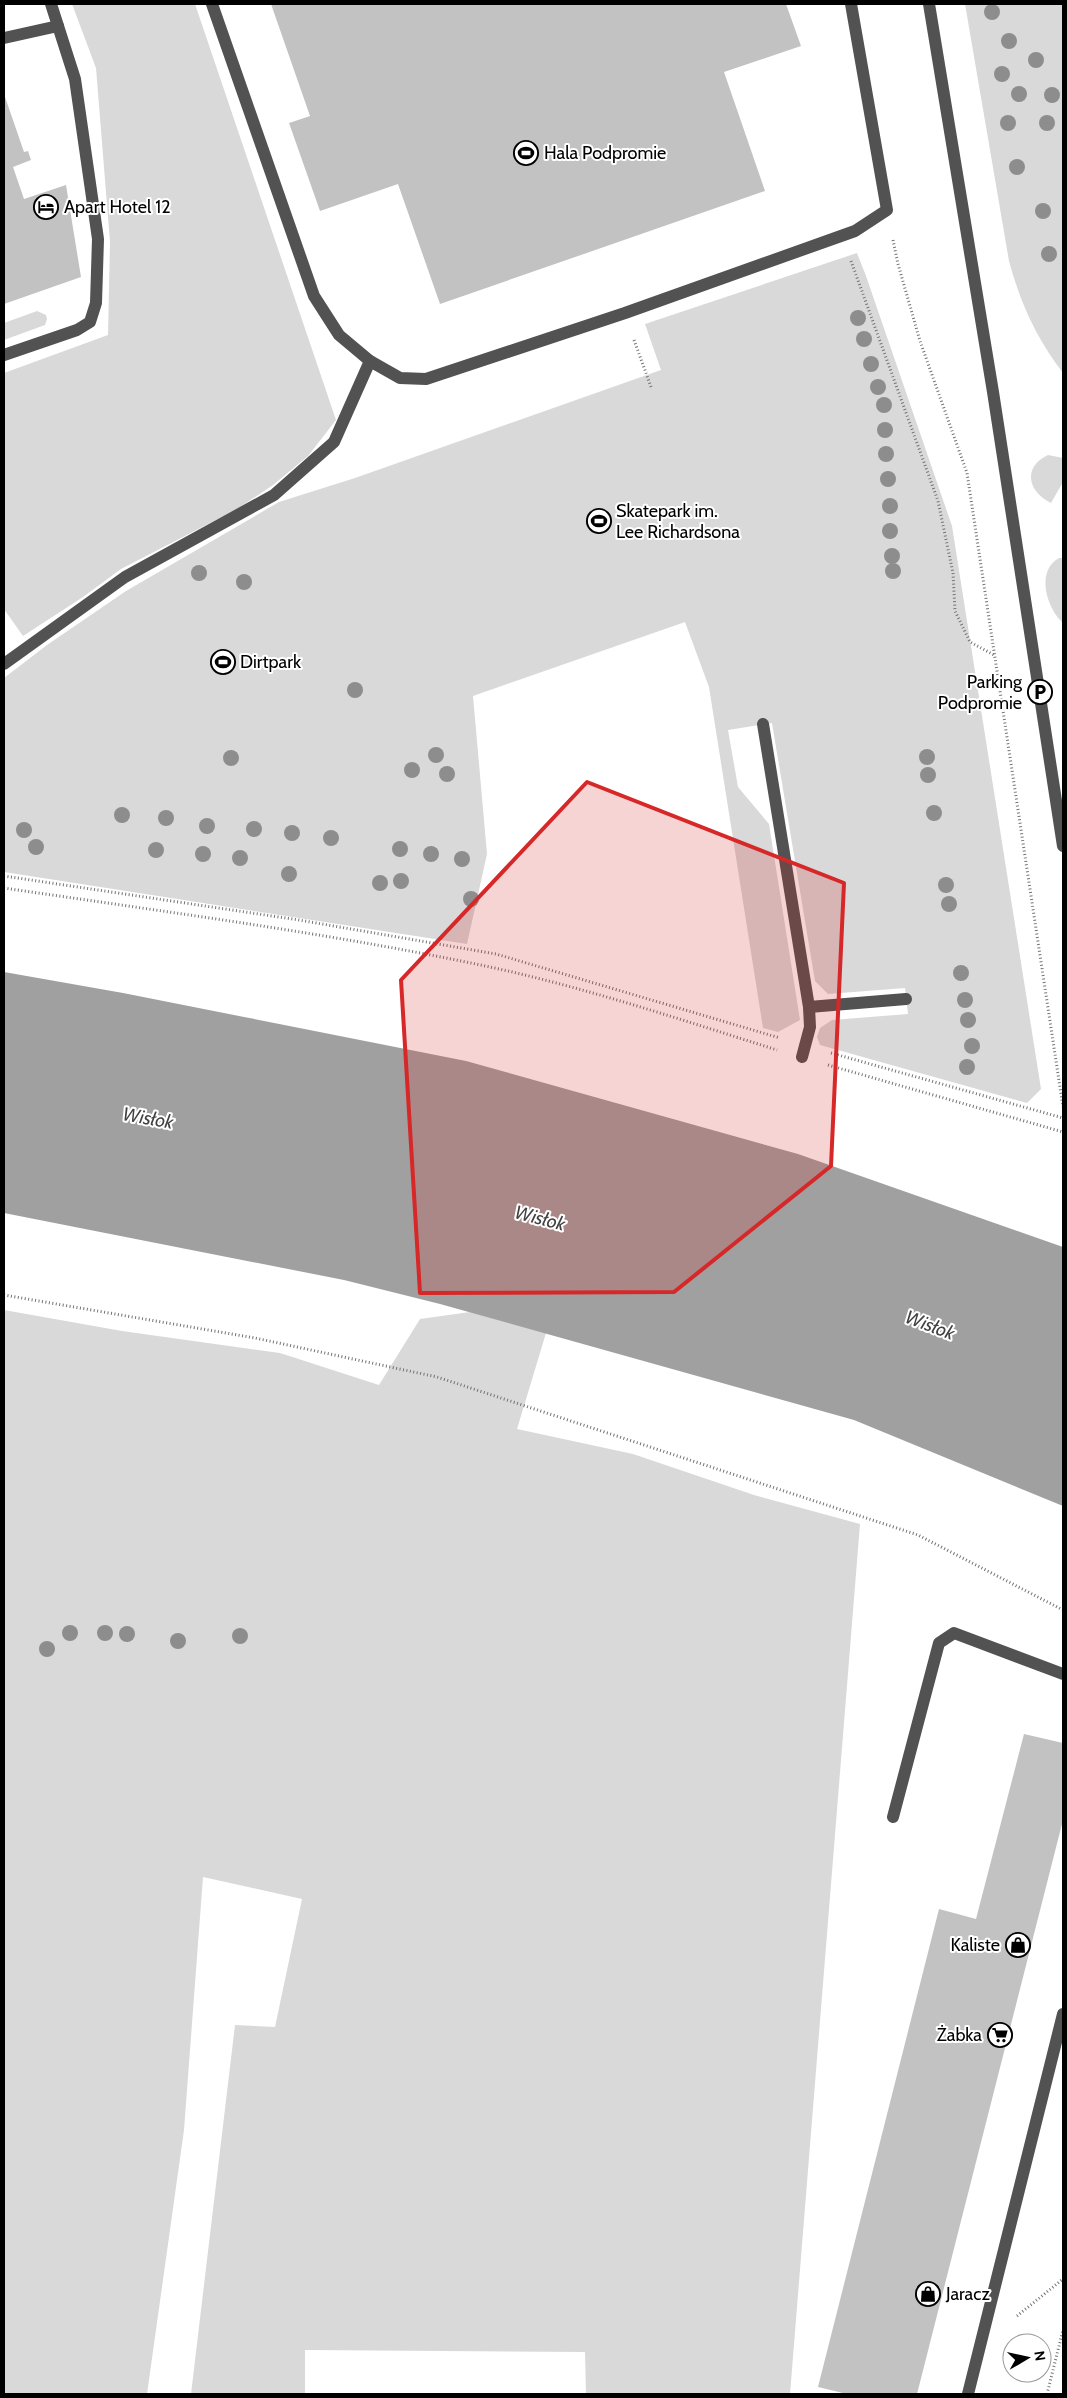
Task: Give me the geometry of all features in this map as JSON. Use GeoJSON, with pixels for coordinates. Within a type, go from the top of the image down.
{"type":"FeatureCollection","features":[{"type":"Feature","properties":{"kind":"lane"},"geometry":{"type":"LineString","coordinates":[[4,355],[77,330],[90,322],[96,304],[98,239],[75,79],[51,4]]}},
{"type":"Feature","properties":{"kind":"lane"},"geometry":{"type":"LineString","coordinates":[[212,4],[314,296],[339,335],[370,361],[400,378],[426,379],[625,313],[855,231],[887,210],[851,4]]}},
{"type":"Feature","properties":{"kind":"lane"},"geometry":{"type":"LineString","coordinates":[[929,4],[993,392],[1063,846]]}},
{"type":"Feature","properties":{"kind":"lane"},"geometry":{"type":"LineString","coordinates":[[4,38],[58,26]]}},
{"type":"Feature","properties":{"kind":"lane"},"geometry":{"type":"LineString","coordinates":[[4,664],[125,577],[274,495],[334,442],[370,361]]}},
{"type":"Feature","properties":{"kind":"lane"},"geometry":{"type":"LineString","coordinates":[[762,724],[809,1007],[810,1027],[803,1051]]}},
{"type":"Feature","properties":{"kind":"lane"},"geometry":{"type":"LineString","coordinates":[[809,1007],[906,999]]}},
{"type":"Feature","properties":{"kind":"lane"},"geometry":{"type":"LineString","coordinates":[[893,1817],[939,1643],[954,1633],[1063,1674]]}},
{"type":"Feature","properties":{"kind":"lane"},"geometry":{"type":"LineString","coordinates":[[968,2394],[1063,2014]]}},
{"type":"Feature","properties":{"kind":"path"},"geometry":{"type":"LineString","coordinates":[[842,235],[938,501],[953,574],[954,611],[970,642],[994,656]]}},
{"type":"Feature","properties":{"kind":"path"},"geometry":{"type":"LineString","coordinates":[[898,264],[920,341],[967,473],[1063,1107]]}},
{"type":"Feature","properties":{"kind":"path"},"geometry":{"type":"LineString","coordinates":[[625,313],[651,387]]}},
{"type":"Feature","properties":{"kind":"path"},"geometry":{"type":"LineString","coordinates":[[4,876],[299,920],[496,954],[1063,1132]]}},
{"type":"Feature","properties":{"kind":"path"},"geometry":{"type":"LineString","coordinates":[[4,888],[298,931],[491,967],[803,1051],[888,1071],[1063,1118]]}},
{"type":"Feature","properties":{"kind":"path"},"geometry":{"type":"LineString","coordinates":[[4,1295],[256,1338],[437,1377],[918,1535],[1063,1610]]}},
{"type":"Feature","properties":{"kind":"path"},"geometry":{"type":"LineString","coordinates":[[980,2345],[1063,2279]]}},
{"type":"Feature","properties":{"kind":"path"},"geometry":{"type":"LineString","coordinates":[[1047,2394],[1063,2330]]}},
{"type":"Feature","properties":{"kind":"highlighted area"},"geometry":{"type":"Polygon","coordinates":[[[587,782],[844,883],[831,1166],[674,1292],[420,1293],[401,980],[587,782]]]}},
{"type":"Feature","properties":{"kind":"shaded area"},"geometry":{"type":"Polygon","coordinates":[[[72,4],[195,4],[336,420],[308,456],[273,485],[237,509],[121,569],[83,597],[23,636],[4,609],[4,373],[108,335],[110,242],[96,68],[72,4]]]}},
{"type":"Feature","properties":{"kind":"shaded area"},"geometry":{"type":"Polygon","coordinates":[[[965,4],[1063,4],[1063,373],[1030,320],[1009,261],[965,4]]]}},
{"type":"Feature","properties":{"kind":"shaded area"},"geometry":{"type":"Polygon","coordinates":[[[857,253],[952,526],[1041,1089],[1027,1103],[820,1045],[817,1037],[820,1028],[832,1020],[908,1014],[905,988],[828,994],[815,981],[772,723],[728,730],[738,787],[769,824],[800,1020],[778,1032],[763,1028],[709,687],[685,622],[473,696],[487,854],[467,944],[4,872],[4,678],[47,645],[126,591],[279,502],[355,478],[661,370],[645,324],[857,253]]]}},
{"type":"Feature","properties":{"kind":"shaded area"},"geometry":{"type":"Polygon","coordinates":[[[37,311],[46,315],[45,325],[4,340],[4,323],[37,311]]]}},
{"type":"Feature","properties":{"kind":"shaded area"},"geometry":{"type":"Polygon","coordinates":[[[1048,455],[1063,458],[1063,482],[1051,503],[1037,493],[1031,479],[1034,466],[1048,455]]]}},
{"type":"Feature","properties":{"kind":"shaded area"},"geometry":{"type":"Polygon","coordinates":[[[1059,558],[1063,558],[1063,623],[1052,609],[1046,590],[1047,572],[1059,558]]]}},
{"type":"Feature","properties":{"kind":"shaded area"},"geometry":{"type":"Polygon","coordinates":[[[4,1310],[122,1331],[280,1353],[379,1385],[420,1319],[470,1312],[546,1333],[517,1429],[633,1454],[754,1495],[860,1524],[790,2394],[586,2394],[585,2352],[305,2350],[305,2394],[191,2394],[235,2025],[275,2027],[302,1899],[203,1877],[184,2130],[147,2394],[4,2394],[4,1310]]]}},
{"type":"Feature","properties":{"kind":"water","name":"Wisłok"},"geometry":{"type":"Polygon","coordinates":[[[4,972],[123,993],[466,1061],[798,1154],[1063,1247],[1063,1506],[854,1420],[440,1304],[344,1280],[4,1213],[4,972]]]}},
{"type":"Feature","properties":{"kind":"building","name":"Hala Podpromie"},"geometry":{"type":"Polygon","coordinates":[[[271,4],[786,4],[801,46],[724,72],[765,191],[440,304],[398,184],[320,211],[289,123],[310,116],[271,4]]]}},
{"type":"Feature","properties":{"kind":"building"},"geometry":{"type":"Polygon","coordinates":[[[4,94],[24,152],[28,151],[31,160],[13,167],[24,199],[66,185],[81,277],[4,304],[4,94]]]}},
{"type":"Feature","properties":{"kind":"building"},"geometry":{"type":"Polygon","coordinates":[[[1024,1734],[1063,1743],[1063,1820],[917,2394],[847,2394],[818,2387],[939,1909],[976,1919],[1024,1734]]]}},
{"type":"Feature","properties":{"kind":"place","name":"Hala Podpromie"},"geometry":{"type":"Point","coordinates":[526,153]}},
{"type":"Feature","properties":{"kind":"place","name":"Apart Hotel 12"},"geometry":{"type":"Point","coordinates":[46,207]}},
{"type":"Feature","properties":{"kind":"place","name":"Skatepark im. Lee Richardsona"},"geometry":{"type":"Point","coordinates":[599,521]}},
{"type":"Feature","properties":{"kind":"place","name":"Dirtpark"},"geometry":{"type":"Point","coordinates":[223,662]}},
{"type":"Feature","properties":{"kind":"place","name":"Parking Podpromie"},"geometry":{"type":"Point","coordinates":[1040,692]}},
{"type":"Feature","properties":{"kind":"place","name":"Kaliste"},"geometry":{"type":"Point","coordinates":[1018,1945]}},
{"type":"Feature","properties":{"kind":"place","name":"Żabka"},"geometry":{"type":"Point","coordinates":[1000,2035]}},
{"type":"Feature","properties":{"kind":"place","name":"Jaracz"},"geometry":{"type":"Point","coordinates":[928,2294]}}]}
